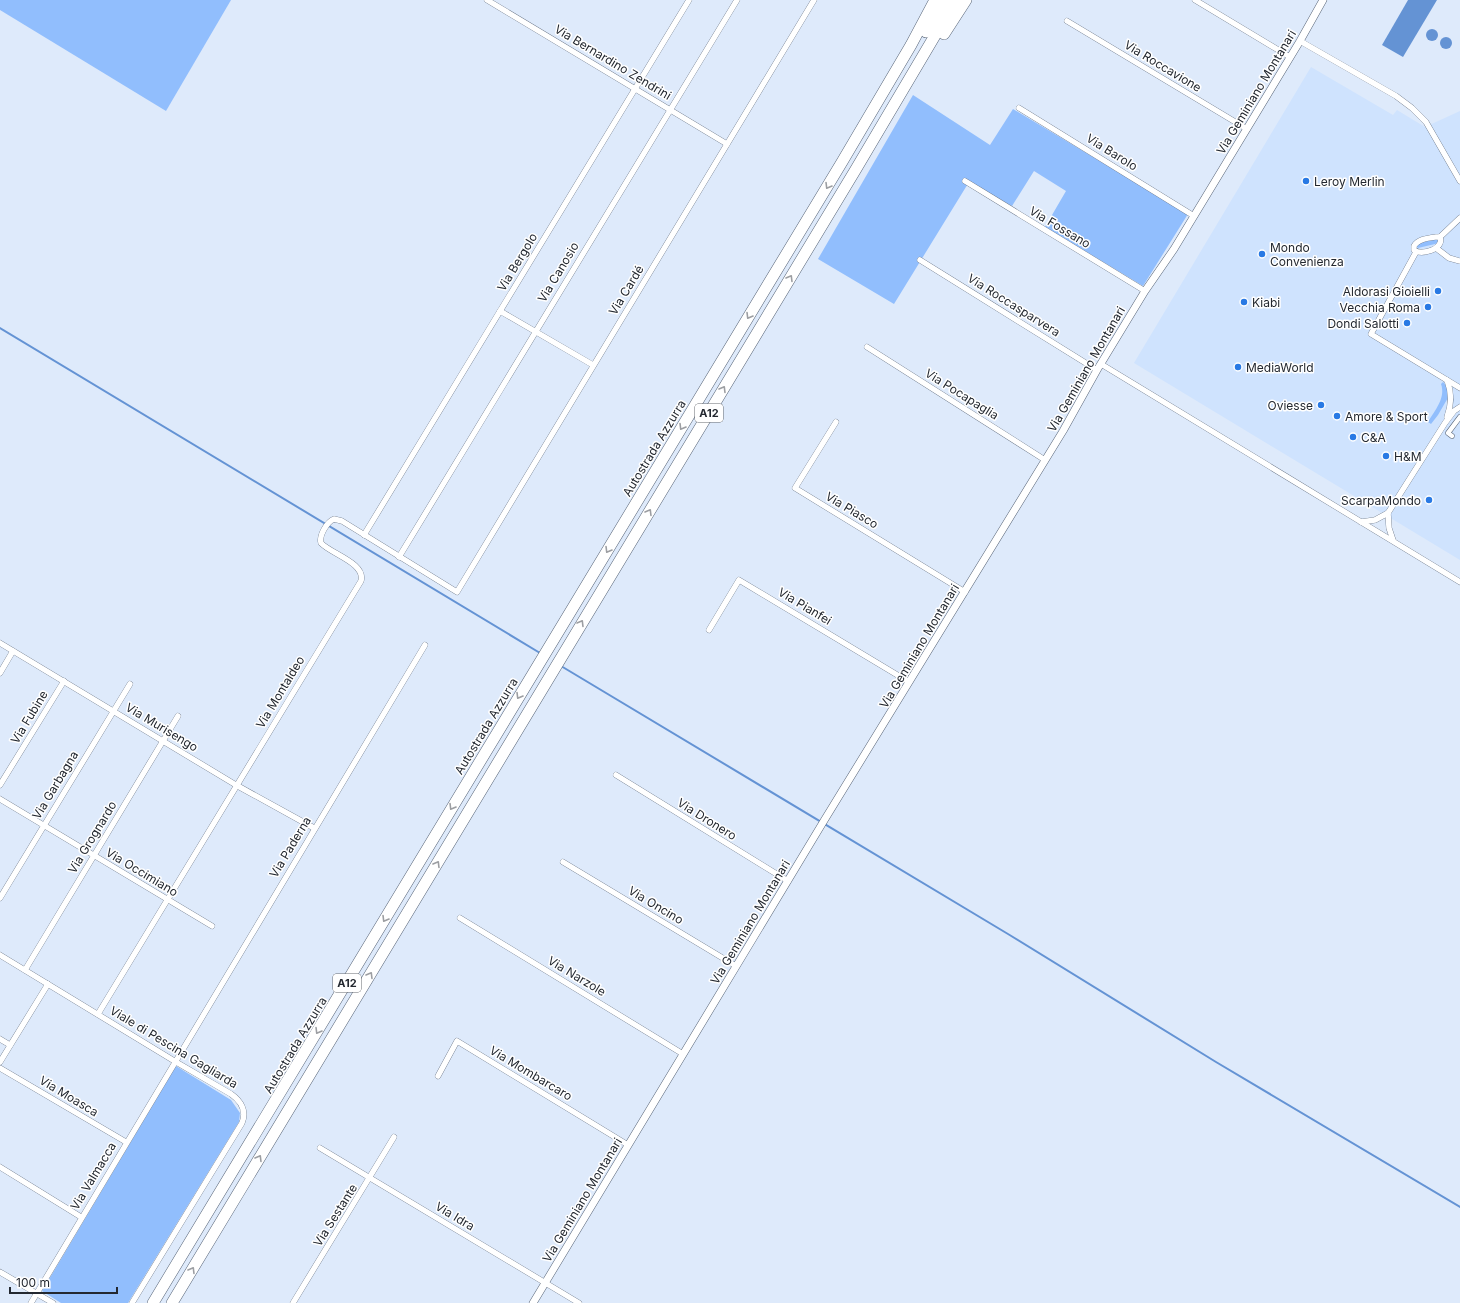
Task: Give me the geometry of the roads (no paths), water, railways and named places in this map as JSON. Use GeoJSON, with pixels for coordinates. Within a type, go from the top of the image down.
{"type":"FeatureCollection","features":[{"type":"Feature","properties":{"kind":"highway"},"geometry":{"type":"LineString","coordinates":[[842,162],[911,45],[935,0]]}},
{"type":"Feature","properties":{"kind":"highway"},"geometry":{"type":"LineString","coordinates":[[842,162],[907,64],[945,0]]}},
{"type":"Feature","properties":{"kind":"highway"},"geometry":{"type":"LineString","coordinates":[[856,169],[956,0]]}},
{"type":"Feature","properties":{"kind":"highway"},"geometry":{"type":"LineString","coordinates":[[856,169],[966,0]]}},
{"type":"Feature","properties":{"kind":"highway","name":"Autostrada Azzurra"},"geometry":{"type":"LineString","coordinates":[[153,1303],[842,162]]}},
{"type":"Feature","properties":{"kind":"highway","name":"A12"},"geometry":{"type":"LineString","coordinates":[[172,1303],[856,169]]}},
{"type":"Feature","properties":{"kind":"street","name":"Via Bernardino Zendrini"},"geometry":{"type":"LineString","coordinates":[[487,0],[671,109],[727,144]]}},
{"type":"Feature","properties":{"kind":"street","name":"Via Bergolo"},"geometry":{"type":"LineString","coordinates":[[364,535],[689,0]]}},
{"type":"Feature","properties":{"kind":"street","name":"Via Canosio"},"geometry":{"type":"LineString","coordinates":[[399,557],[737,0]]}},
{"type":"Feature","properties":{"kind":"street","name":"Via Cardé"},"geometry":{"type":"LineString","coordinates":[[457,592],[814,0]]}},
{"type":"Feature","properties":{"kind":"street"},"geometry":{"type":"LineString","coordinates":[[1195,0],[1290,57]]}},
{"type":"Feature","properties":{"kind":"street","name":"Via Geminiano Montanari"},"geometry":{"type":"LineString","coordinates":[[533,1303],[825,819],[1045,460],[1145,291],[1174,249],[1247,129],[1323,0]]}},
{"type":"Feature","properties":{"kind":"street","name":"Via Roccavione"},"geometry":{"type":"LineString","coordinates":[[1067,21],[1247,129]]}},
{"type":"Feature","properties":{"kind":"street"},"geometry":{"type":"LineString","coordinates":[[1300,41],[1396,96],[1412,108],[1426,122],[1460,181]]}},
{"type":"Feature","properties":{"kind":"street","name":"Via Barolo"},"geometry":{"type":"LineString","coordinates":[[1019,108],[1194,216]]}},
{"type":"Feature","properties":{"kind":"street","name":"Via Fossano"},"geometry":{"type":"LineString","coordinates":[[965,181],[1145,291]]}},
{"type":"Feature","properties":{"kind":"street"},"geometry":{"type":"LineString","coordinates":[[1452,398],[1454,393],[1460,387],[1371,334],[1416,252],[1414,246],[1420,241],[1440,237],[1460,218]]}},
{"type":"Feature","properties":{"kind":"street"},"geometry":{"type":"LineString","coordinates":[[1416,252],[1436,248],[1440,244],[1440,237]]}},
{"type":"Feature","properties":{"kind":"street"},"geometry":{"type":"LineString","coordinates":[[1436,248],[1449,258],[1460,261]]}},
{"type":"Feature","properties":{"kind":"street","name":"Via Roccasparvera"},"geometry":{"type":"LineString","coordinates":[[920,260],[1394,541],[1460,582]]}},
{"type":"Feature","properties":{"kind":"street"},"geometry":{"type":"LineString","coordinates":[[500,311],[593,366]]}},
{"type":"Feature","properties":{"kind":"street","name":"Via Pocapaglia"},"geometry":{"type":"LineString","coordinates":[[867,348],[1045,460]]}},
{"type":"Feature","properties":{"kind":"street"},"geometry":{"type":"LineString","coordinates":[[1445,422],[1451,407],[1452,398],[1447,380]]}},
{"type":"Feature","properties":{"kind":"street"},"geometry":{"type":"LineString","coordinates":[[1394,541],[1388,528],[1388,514],[1445,422],[1454,411],[1460,407]]}},
{"type":"Feature","properties":{"kind":"street"},"geometry":{"type":"LineString","coordinates":[[1452,436],[1448,433],[1460,417]]}},
{"type":"Feature","properties":{"kind":"street","name":"Via Piasco"},"geometry":{"type":"LineString","coordinates":[[836,422],[795,488],[965,592]]}},
{"type":"Feature","properties":{"kind":"street"},"geometry":{"type":"LineString","coordinates":[[1361,522],[1375,520],[1388,514]]}},
{"type":"Feature","properties":{"kind":"street","name":"Via Montaldeo"},"geometry":{"type":"LineString","coordinates":[[98,1014],[361,581],[362,574],[356,565],[322,544],[320,538],[328,523],[331,520],[336,519],[457,592]]}},
{"type":"Feature","properties":{"kind":"street","name":"Via Pianfei"},"geometry":{"type":"LineString","coordinates":[[709,630],[739,580],[909,682]]}},
{"type":"Feature","properties":{"kind":"street","name":"Via Murisengo"},"geometry":{"type":"LineString","coordinates":[[0,643],[236,785],[314,828]]}},
{"type":"Feature","properties":{"kind":"street","name":"Via Paderna"},"geometry":{"type":"LineString","coordinates":[[176,1062],[425,644]]}},
{"type":"Feature","properties":{"kind":"street"},"geometry":{"type":"LineString","coordinates":[[0,673],[13,651]]}},
{"type":"Feature","properties":{"kind":"street","name":"Via Fubine"},"geometry":{"type":"LineString","coordinates":[[0,785],[64,681]]}},
{"type":"Feature","properties":{"kind":"street","name":"Via Garbagna"},"geometry":{"type":"LineString","coordinates":[[0,898],[130,684]]}},
{"type":"Feature","properties":{"kind":"street","name":"Via Grognardo"},"geometry":{"type":"LineString","coordinates":[[25,970],[178,716]]}},
{"type":"Feature","properties":{"kind":"street","name":"Via Dronero"},"geometry":{"type":"LineString","coordinates":[[616,775],[788,881]]}},
{"type":"Feature","properties":{"kind":"street","name":"Via Occimiano"},"geometry":{"type":"LineString","coordinates":[[0,799],[212,926]]}},
{"type":"Feature","properties":{"kind":"street","name":"Via Oncino"},"geometry":{"type":"LineString","coordinates":[[563,862],[736,966]]}},
{"type":"Feature","properties":{"kind":"street","name":"Via Narzole"},"geometry":{"type":"LineString","coordinates":[[460,918],[683,1054]]}},
{"type":"Feature","properties":{"kind":"street","name":"Viale di Pescina Gagliarda"},"geometry":{"type":"LineString","coordinates":[[0,955],[236,1097],[243,1108],[243,1120],[132,1303]]}},
{"type":"Feature","properties":{"kind":"street"},"geometry":{"type":"LineString","coordinates":[[0,1062],[48,984]]}},
{"type":"Feature","properties":{"kind":"street"},"geometry":{"type":"LineString","coordinates":[[0,1039],[10,1045]]}},
{"type":"Feature","properties":{"kind":"street","name":"Via Mombarcaro"},"geometry":{"type":"LineString","coordinates":[[438,1076],[457,1041],[628,1145]]}},
{"type":"Feature","properties":{"kind":"street","name":"Via Valmacca"},"geometry":{"type":"LineString","coordinates":[[31,1303],[126,1142],[176,1062]]}},
{"type":"Feature","properties":{"kind":"street","name":"Via Moasca"},"geometry":{"type":"LineString","coordinates":[[0,1068],[126,1142]]}},
{"type":"Feature","properties":{"kind":"street","name":"Via Sestante"},"geometry":{"type":"LineString","coordinates":[[293,1303],[394,1138]]}},
{"type":"Feature","properties":{"kind":"street","name":"Via Idra"},"geometry":{"type":"LineString","coordinates":[[320,1148],[578,1303]]}},
{"type":"Feature","properties":{"kind":"street"},"geometry":{"type":"LineString","coordinates":[[0,1167],[81,1217]]}},
{"type":"Feature","properties":{"kind":"street"},"geometry":{"type":"LineString","coordinates":[[0,1272],[53,1303]]}},
{"type":"Feature","properties":{"kind":"waterway"},"geometry":{"type":"LineString","coordinates":[[0,328],[540,653]]}},
{"type":"Feature","properties":{"kind":"waterway"},"geometry":{"type":"LineString","coordinates":[[561,666],[1008,934],[1216,1062],[1460,1207]]}},
{"type":"Feature","properties":{"kind":"place","name":"Leroy Merlin"},"geometry":{"type":"Point","coordinates":[1306,181]}},
{"type":"Feature","properties":{"kind":"place","name":"Mondo Convenienza"},"geometry":{"type":"Point","coordinates":[1262,254]}},
{"type":"Feature","properties":{"kind":"place","name":"Aldorasi Gioielli"},"geometry":{"type":"Point","coordinates":[1438,291]}},
{"type":"Feature","properties":{"kind":"place","name":"Kiabi"},"geometry":{"type":"Point","coordinates":[1244,302]}},
{"type":"Feature","properties":{"kind":"place","name":"Vecchia Roma"},"geometry":{"type":"Point","coordinates":[1428,307]}},
{"type":"Feature","properties":{"kind":"place","name":"Dondi Salotti"},"geometry":{"type":"Point","coordinates":[1407,323]}},
{"type":"Feature","properties":{"kind":"place","name":"MediaWorld"},"geometry":{"type":"Point","coordinates":[1238,367]}},
{"type":"Feature","properties":{"kind":"place","name":"Oviesse"},"geometry":{"type":"Point","coordinates":[1321,405]}},
{"type":"Feature","properties":{"kind":"place","name":"Amore & Sport"},"geometry":{"type":"Point","coordinates":[1337,416]}},
{"type":"Feature","properties":{"kind":"place","name":"C&A"},"geometry":{"type":"Point","coordinates":[1353,437]}},
{"type":"Feature","properties":{"kind":"place","name":"H&M"},"geometry":{"type":"Point","coordinates":[1386,456]}},
{"type":"Feature","properties":{"kind":"place","name":"ScarpaMondo"},"geometry":{"type":"Point","coordinates":[1429,500]}}]}
